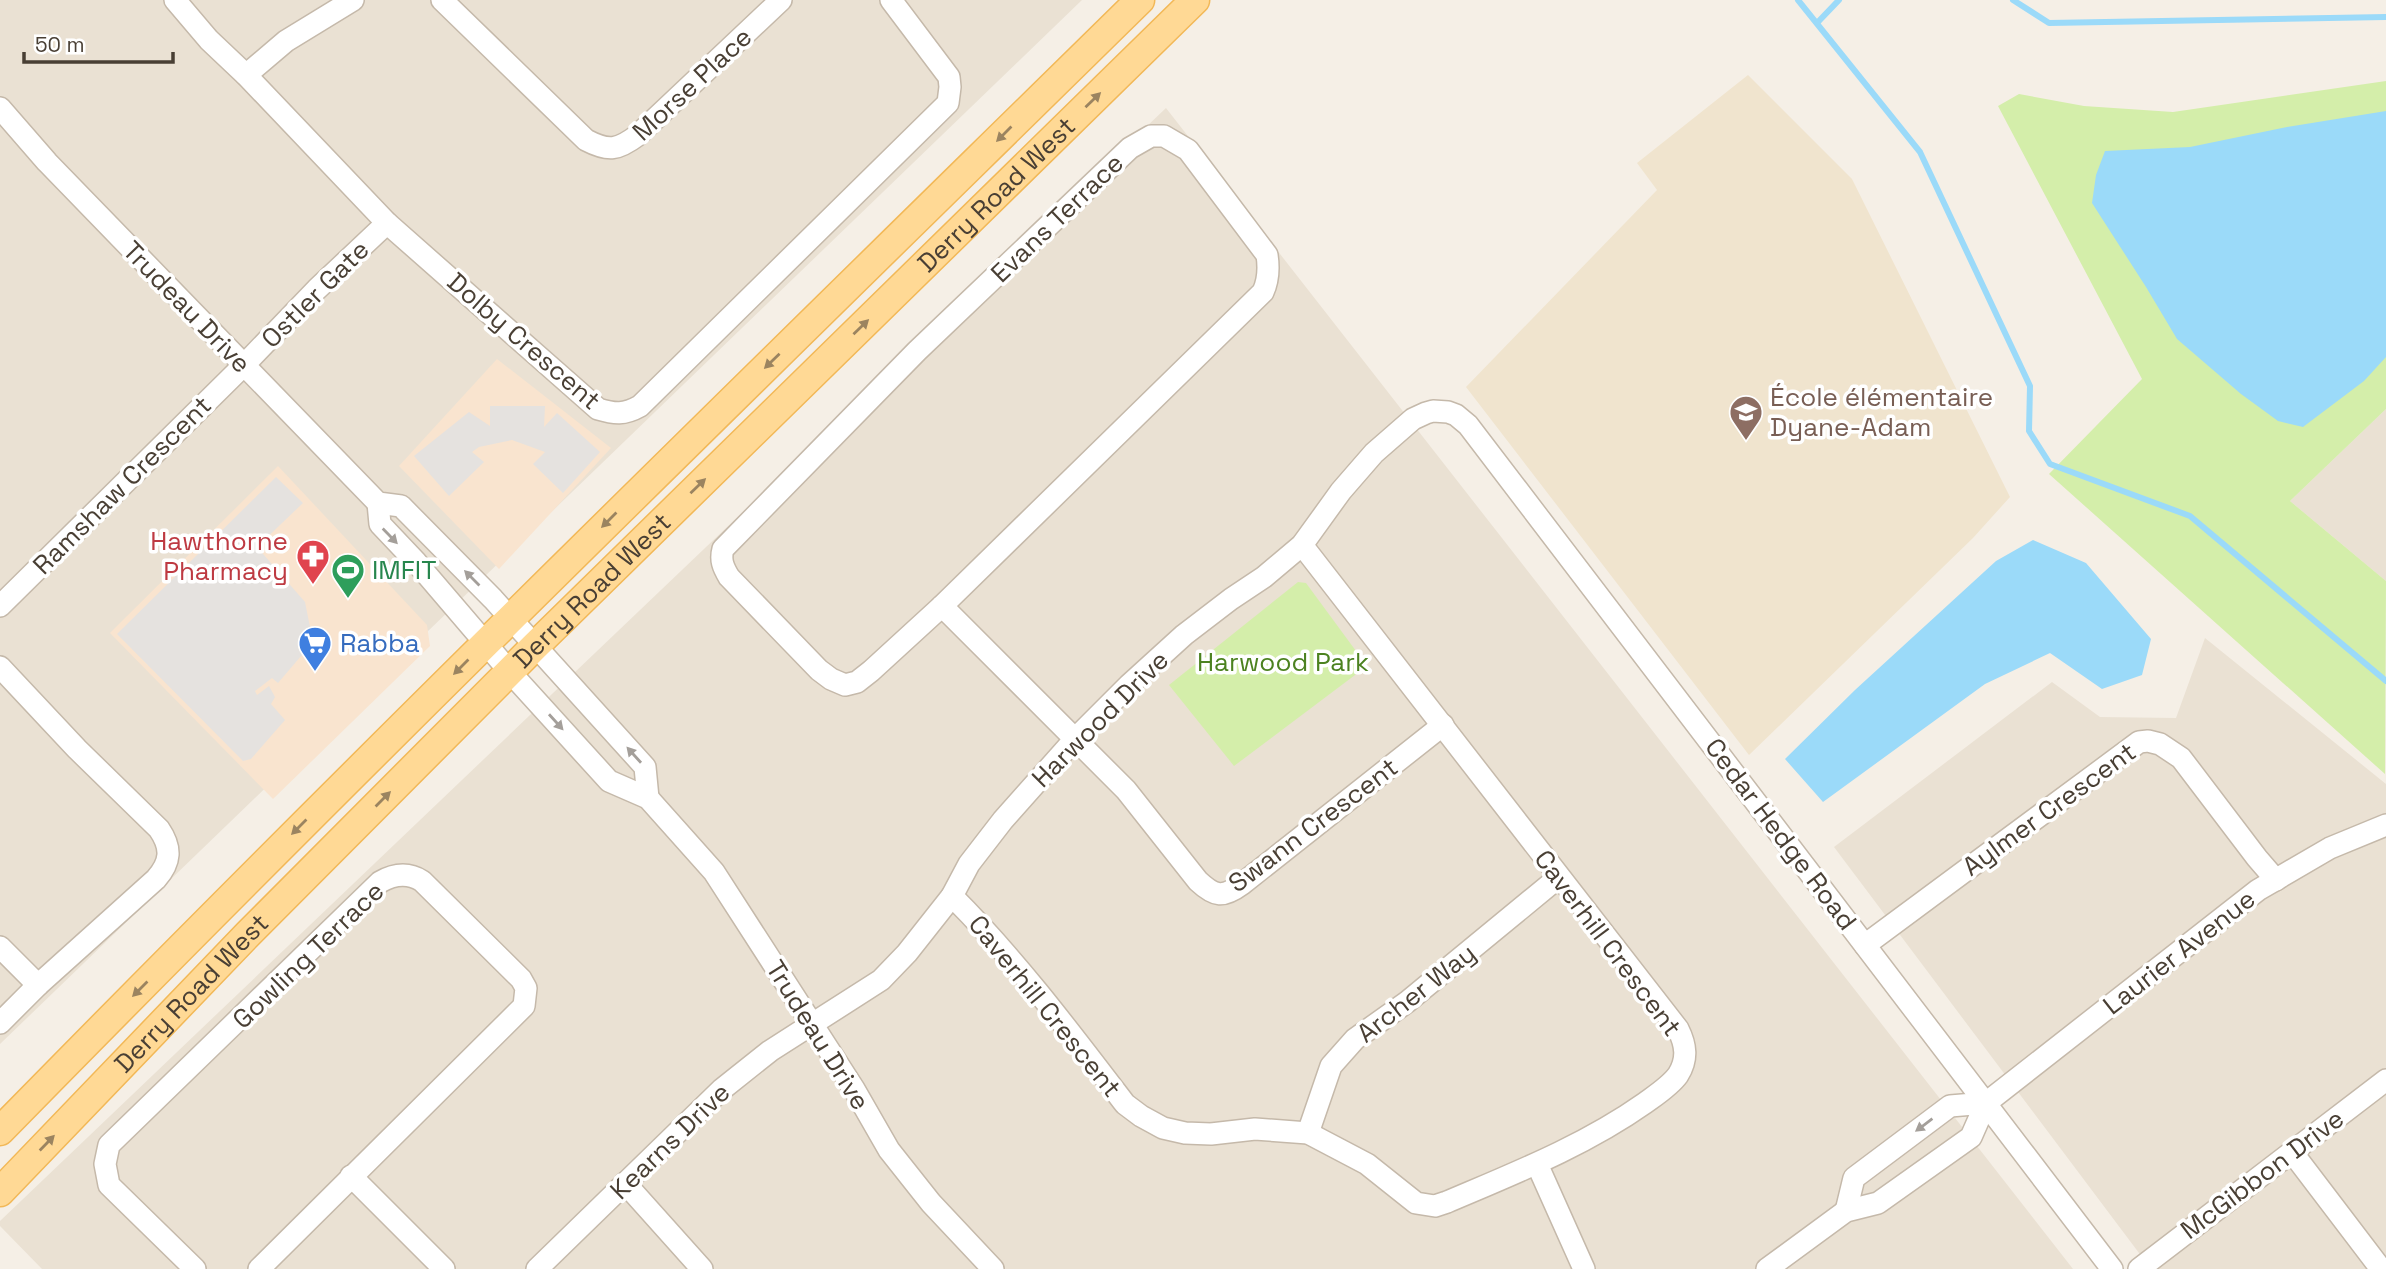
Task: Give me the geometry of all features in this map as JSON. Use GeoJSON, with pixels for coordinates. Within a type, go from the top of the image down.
{"type":"FeatureCollection","features":[{"type":"Feature","properties":{"kind":"main road","name":"Derry Road West"},"geometry":{"type":"LineString","coordinates":[[0,1131],[509,618],[1140,0]]}},
{"type":"Feature","properties":{"kind":"main road","name":"Derry Road West"},"geometry":{"type":"LineString","coordinates":[[0,1192],[248,934],[534,647],[1195,0]]}},
{"type":"Feature","properties":{"kind":"street","name":"Dolby Crescent"},"geometry":{"type":"LineString","coordinates":[[175,0],[209,40],[246,75],[387,223],[598,409],[614,414],[627,414],[640,406],[948,103],[949,77],[891,0]]}},
{"type":"Feature","properties":{"kind":"street"},"geometry":{"type":"LineString","coordinates":[[246,75],[286,41],[353,0]]}},
{"type":"Feature","properties":{"kind":"street","name":"Morse Place"},"geometry":{"type":"LineString","coordinates":[[442,0],[586,140],[611,149],[623,146],[638,135],[781,0]]}},
{"type":"Feature","properties":{"kind":"street","name":"Trudeau Drive"},"geometry":{"type":"LineString","coordinates":[[0,108],[47,162],[378,503],[401,506],[493,599],[645,768],[648,798]]}},
{"type":"Feature","properties":{"kind":"street","name":"Evans Terrace"},"geometry":{"type":"LineString","coordinates":[[1151,136],[1164,136],[1177,142],[1188,150],[1267,255],[1269,269],[1264,292],[942,606],[871,671],[857,682],[845,685],[819,670],[729,577],[721,557],[723,549],[732,538],[917,351],[1130,148],[1151,136]]}},
{"type":"Feature","properties":{"kind":"street","name":"Ostler Gate"},"geometry":{"type":"LineString","coordinates":[[244,365],[317,289],[387,223]]}},
{"type":"Feature","properties":{"kind":"street","name":"Ramshaw Crescent"},"geometry":{"type":"LineString","coordinates":[[0,606],[244,365]]}},
{"type":"Feature","properties":{"kind":"street","name":"Harwood Drive"},"geometry":{"type":"LineString","coordinates":[[813,1026],[881,980],[907,953],[951,896],[969,864],[1003,820],[1075,739],[1129,685],[1184,635],[1231,598],[1264,577],[1302,545],[1341,491],[1374,453],[1419,415],[1441,411]]}},
{"type":"Feature","properties":{"kind":"street","name":"Cedar Hedge Road"},"geometry":{"type":"LineString","coordinates":[[1441,411],[1456,415],[1468,425],[2112,1269]]}},
{"type":"Feature","properties":{"kind":"street","name":"Trudeau Drive"},"geometry":{"type":"LineString","coordinates":[[378,503],[380,524],[609,781],[648,798],[714,872],[889,1150],[932,1203],[993,1269]]}},
{"type":"Feature","properties":{"kind":"street","name":"Caverhill Crescent"},"geometry":{"type":"LineString","coordinates":[[951,896],[1012,959],[1125,1104],[1141,1116],[1163,1128],[1185,1133],[1211,1134],[1255,1129],[1308,1133],[1367,1164],[1416,1203],[1423,1205],[1435,1206],[1447,1202],[1537,1164],[1618,1121],[1661,1091],[1677,1076],[1684,1062],[1685,1043],[1678,1029],[1302,545]]}},
{"type":"Feature","properties":{"kind":"street"},"geometry":{"type":"LineString","coordinates":[[942,606],[1075,739]]}},
{"type":"Feature","properties":{"kind":"street"},"geometry":{"type":"LineString","coordinates":[[0,667],[77,749],[159,829],[167,841],[169,855],[166,868],[156,879],[38,985],[0,1023]]}},
{"type":"Feature","properties":{"kind":"street","name":"Swann Crescent"},"geometry":{"type":"LineString","coordinates":[[1075,739],[1126,790],[1198,881],[1209,891],[1219,895],[1230,893],[1242,884],[1443,724]]}},
{"type":"Feature","properties":{"kind":"street","name":"Aylmer Crescent"},"geometry":{"type":"LineString","coordinates":[[1865,944],[2139,742],[2160,744],[2181,758],[2276,880]]}},
{"type":"Feature","properties":{"kind":"street","name":"Laurier Avenue"},"geometry":{"type":"LineString","coordinates":[[1986,1103],[2258,890],[2330,848],[2386,825]]}},
{"type":"Feature","properties":{"kind":"street","name":"Gowling Terrace"},"geometry":{"type":"LineString","coordinates":[[195,1269],[109,1185],[105,1164],[109,1145],[380,883],[391,876],[414,876],[521,979],[526,988],[524,1006],[259,1269]]}},
{"type":"Feature","properties":{"kind":"street","name":"Archer Way"},"geometry":{"type":"LineString","coordinates":[[1308,1133],[1331,1066],[1355,1039],[1407,1002],[1559,877]]}},
{"type":"Feature","properties":{"kind":"street"},"geometry":{"type":"LineString","coordinates":[[0,947],[38,985]]}},
{"type":"Feature","properties":{"kind":"street","name":"Kearns Drive"},"geometry":{"type":"LineString","coordinates":[[537,1269],[721,1090],[770,1051],[813,1026]]}},
{"type":"Feature","properties":{"kind":"street","name":"McGibbon Drive"},"geometry":{"type":"LineString","coordinates":[[2139,1269],[2386,1080]]}},
{"type":"Feature","properties":{"kind":"street"},"geometry":{"type":"LineString","coordinates":[[1767,1269],[1846,1211],[1878,1203],[1971,1137],[1986,1103],[1950,1106],[1854,1178],[1846,1211]]}},
{"type":"Feature","properties":{"kind":"street"},"geometry":{"type":"LineString","coordinates":[[2292,1152],[2381,1269]]}},
{"type":"Feature","properties":{"kind":"street"},"geometry":{"type":"LineString","coordinates":[[1537,1164],[1584,1269]]}},
{"type":"Feature","properties":{"kind":"street"},"geometry":{"type":"LineString","coordinates":[[351,1176],[444,1269]]}},
{"type":"Feature","properties":{"kind":"street"},"geometry":{"type":"LineString","coordinates":[[625,1183],[702,1269]]}},
{"type":"Feature","properties":{"kind":"shaded area"},"geometry":{"type":"Polygon","coordinates":[[[0,0],[1082,0],[0,1044],[0,0]]]}},
{"type":"Feature","properties":{"kind":"shaded area","name":"École élémentaire Dyane-Adam"},"geometry":{"type":"Polygon","coordinates":[[[1748,75],[1852,179],[2010,497],[1973,538],[1749,755],[1466,387],[1657,190],[1637,163],[1748,75]]]}},
{"type":"Feature","properties":{"kind":"shaded area"},"geometry":{"type":"Polygon","coordinates":[[[1166,108],[2073,1269],[42,1269],[0,1226],[0,1221],[1166,108]]]}},
{"type":"Feature","properties":{"kind":"shaded area"},"geometry":{"type":"Polygon","coordinates":[[[497,359],[611,448],[499,569],[399,466],[497,359]]]}},
{"type":"Feature","properties":{"kind":"shaded area"},"geometry":{"type":"Polygon","coordinates":[[[490,406],[545,406],[544,427],[557,413],[600,452],[563,493],[533,464],[545,452],[512,440],[479,447],[472,452],[484,462],[449,496],[414,456],[469,412],[490,426],[490,406]]]}},
{"type":"Feature","properties":{"kind":"shaded area"},"geometry":{"type":"Polygon","coordinates":[[[2386,409],[2386,581],[2290,501],[2386,409]]]}},
{"type":"Feature","properties":{"kind":"shaded area"},"geometry":{"type":"Polygon","coordinates":[[[278,466],[427,625],[430,646],[273,799],[110,633],[278,466]]]}},
{"type":"Feature","properties":{"kind":"shaded area"},"geometry":{"type":"Polygon","coordinates":[[[276,477],[303,503],[257,547],[305,602],[313,642],[278,683],[272,678],[255,691],[257,695],[269,686],[275,697],[271,704],[285,720],[251,759],[243,761],[117,634],[276,477]]]}},
{"type":"Feature","properties":{"kind":"shaded area"},"geometry":{"type":"Polygon","coordinates":[[[2205,638],[2386,784],[2386,1269],[2151,1269],[1834,847],[2052,682],[2100,717],[2176,718],[2205,638]]]}},
{"type":"Feature","properties":{"kind":"green space"},"geometry":{"type":"Polygon","coordinates":[[[2386,81],[2386,409],[2290,501],[2386,581],[2385,774],[2049,474],[2142,379],[1998,106],[2019,94],[2084,106],[2173,112],[2386,81]]]}},
{"type":"Feature","properties":{"kind":"green space","name":"Harwood Park"},"geometry":{"type":"Polygon","coordinates":[[[1298,582],[1306,583],[1367,666],[1234,766],[1169,685],[1298,582]]]}},
{"type":"Feature","properties":{"kind":"water"},"geometry":{"type":"Polygon","coordinates":[[[2386,111],[2386,357],[2364,381],[2303,427],[2278,421],[2241,394],[2177,339],[2092,203],[2096,175],[2105,151],[2190,147],[2287,127],[2386,111]]]}},
{"type":"Feature","properties":{"kind":"water"},"geometry":{"type":"Polygon","coordinates":[[[2033,540],[2086,563],[2151,639],[2142,675],[2102,689],[2050,653],[1985,684],[1823,802],[1785,759],[1855,690],[1996,561],[2033,540]]]}},
{"type":"Feature","properties":{"kind":"waterway"},"geometry":{"type":"LineString","coordinates":[[1798,0],[1920,152],[2030,386],[2029,431],[2050,464],[2190,516],[2386,681]]}},
{"type":"Feature","properties":{"kind":"waterway"},"geometry":{"type":"LineString","coordinates":[[1817,23],[1839,0]]}},
{"type":"Feature","properties":{"kind":"waterway"},"geometry":{"type":"LineString","coordinates":[[2013,0],[2049,23],[2386,17]]}},
{"type":"Feature","properties":{"kind":"place","name":"École élémentaire Dyane-Adam"},"geometry":{"type":"Point","coordinates":[1746,442]}},
{"type":"Feature","properties":{"kind":"place","name":"Hawthorne Pharmacy"},"geometry":{"type":"Point","coordinates":[313,586]}},
{"type":"Feature","properties":{"kind":"place","name":"IMFIT"},"geometry":{"type":"Point","coordinates":[348,600]}},
{"type":"Feature","properties":{"kind":"place","name":"Rabba"},"geometry":{"type":"Point","coordinates":[315,673]}}]}
